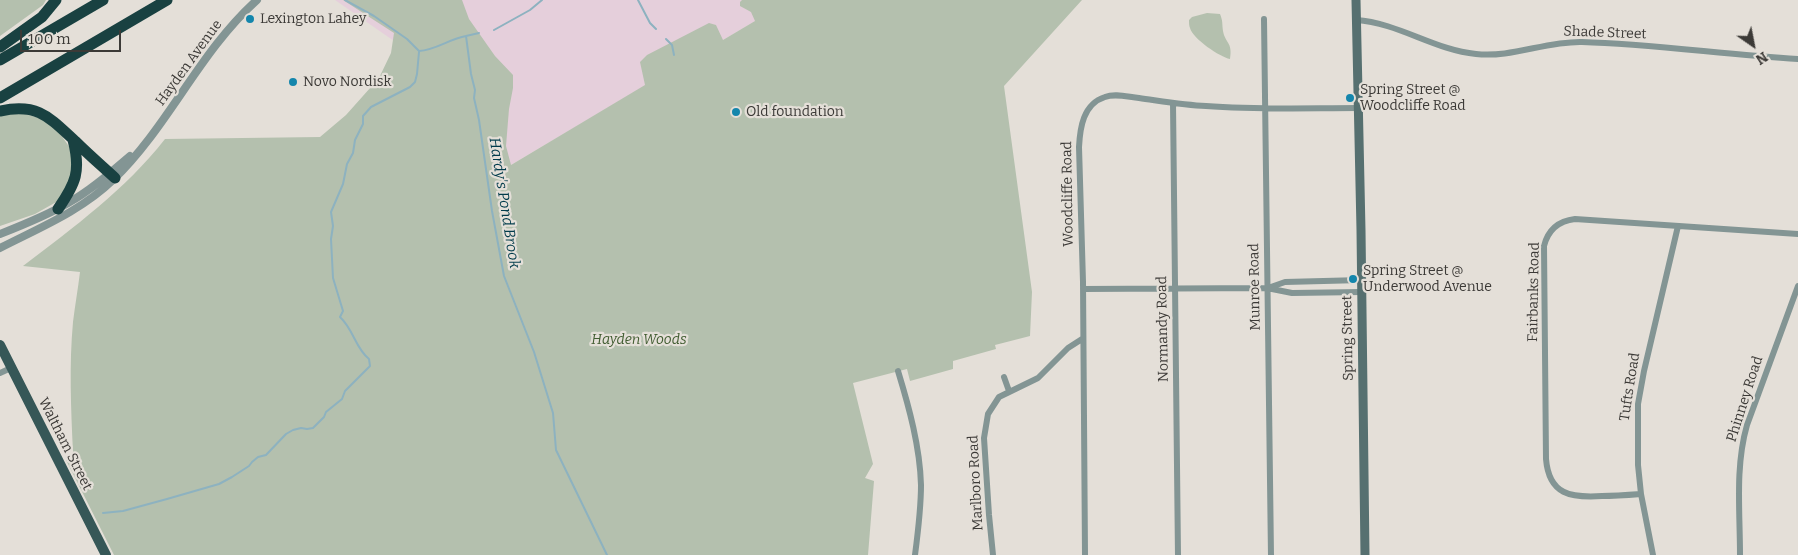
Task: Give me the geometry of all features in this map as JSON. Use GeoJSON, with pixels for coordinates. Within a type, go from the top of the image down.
{"type":"FeatureCollection","features":[{"type":"Feature","properties":{"kind":"highway"},"geometry":{"type":"LineString","coordinates":[[0,47],[42,17],[56,0]]}},
{"type":"Feature","properties":{"kind":"highway"},"geometry":{"type":"LineString","coordinates":[[0,60],[103,0]]}},
{"type":"Feature","properties":{"kind":"highway"},"geometry":{"type":"LineString","coordinates":[[0,98],[167,0]]}},
{"type":"Feature","properties":{"kind":"highway"},"geometry":{"type":"LineString","coordinates":[[0,111],[17,109],[39,112],[56,122],[112,176]]}},
{"type":"Feature","properties":{"kind":"highway"},"geometry":{"type":"LineString","coordinates":[[58,209],[76,179],[78,163],[73,140]]}},
{"type":"Feature","properties":{"kind":"main road","name":"Spring Street"},"geometry":{"type":"LineString","coordinates":[[1356,0],[1365,555]]}},
{"type":"Feature","properties":{"kind":"main road","name":"Waltham Street"},"geometry":{"type":"LineString","coordinates":[[0,345],[106,555]]}},
{"type":"Feature","properties":{"kind":"street","name":"Hayden Avenue"},"geometry":{"type":"LineString","coordinates":[[0,248],[67,214],[99,193],[112,176],[145,143],[160,124],[219,40],[257,0]]}},
{"type":"Feature","properties":{"kind":"street","name":"Munroe Road"},"geometry":{"type":"LineString","coordinates":[[1264,19],[1271,555]]}},
{"type":"Feature","properties":{"kind":"street","name":"Shade Street"},"geometry":{"type":"LineString","coordinates":[[1356,20],[1370,20],[1447,48],[1476,54],[1500,54],[1580,42],[1798,59]]}},
{"type":"Feature","properties":{"kind":"street","name":"Woodcliffe Road"},"geometry":{"type":"LineString","coordinates":[[1085,555],[1083,289],[1079,147],[1080,127],[1087,110],[1095,102],[1106,96],[1265,109],[1358,108]]}},
{"type":"Feature","properties":{"kind":"street","name":"Normandy Road"},"geometry":{"type":"LineString","coordinates":[[1173,102],[1178,555]]}},
{"type":"Feature","properties":{"kind":"street","name":"Hayden Avenue"},"geometry":{"type":"LineString","coordinates":[[0,234],[58,209],[112,176]]}},
{"type":"Feature","properties":{"kind":"street","name":"Fairbanks Road"},"geometry":{"type":"LineString","coordinates":[[1641,494],[1576,496],[1559,490],[1549,477],[1546,460],[1544,246],[1546,238],[1556,225],[1567,220],[1592,219],[1798,234]]}},
{"type":"Feature","properties":{"kind":"street","name":"Tufts Road"},"geometry":{"type":"LineString","coordinates":[[1653,555],[1641,494],[1638,465],[1638,404],[1678,226]]}},
{"type":"Feature","properties":{"kind":"street"},"geometry":{"type":"LineString","coordinates":[[1267,288],[1285,282],[1362,280]]}},
{"type":"Feature","properties":{"kind":"street","name":"Phinney Road"},"geometry":{"type":"LineString","coordinates":[[1740,555],[1741,448],[1747,425],[1798,286]]}},
{"type":"Feature","properties":{"kind":"street"},"geometry":{"type":"LineString","coordinates":[[1083,289],[1267,288],[1292,293],[1362,292]]}},
{"type":"Feature","properties":{"kind":"street","name":"Marlboro Road"},"geometry":{"type":"LineString","coordinates":[[993,555],[984,438],[988,414],[995,401],[1008,391],[1038,378],[1068,348],[1082,339]]}},
{"type":"Feature","properties":{"kind":"street"},"geometry":{"type":"LineString","coordinates":[[0,373],[11,368]]}},
{"type":"Feature","properties":{"kind":"street"},"geometry":{"type":"LineString","coordinates":[[898,371],[908,405],[921,484],[915,555]]}},
{"type":"Feature","properties":{"kind":"street"},"geometry":{"type":"LineString","coordinates":[[1004,377],[1008,391]]}},
{"type":"Feature","properties":{"kind":"shaded area"},"geometry":{"type":"Polygon","coordinates":[[[335,0],[791,0],[448,202],[417,57],[335,0]]]}},
{"type":"Feature","properties":{"kind":"green space"},"geometry":{"type":"Polygon","coordinates":[[[0,0],[46,0],[43,5],[0,36],[0,0]]]}},
{"type":"Feature","properties":{"kind":"green space","name":"Hayden Woods"},"geometry":{"type":"Polygon","coordinates":[[[343,0],[462,0],[469,19],[495,56],[513,75],[506,146],[511,165],[645,85],[640,62],[647,55],[709,23],[716,25],[723,40],[755,21],[751,12],[740,6],[742,0],[1082,0],[1004,86],[1032,292],[1030,336],[995,345],[996,349],[953,361],[953,369],[910,381],[907,369],[853,383],[873,464],[865,478],[874,481],[868,555],[114,555],[66,460],[73,452],[71,354],[73,322],[80,272],[23,266],[80,222],[116,191],[150,158],[165,139],[320,137],[346,115],[379,78],[391,53],[394,33],[343,0]]]}},
{"type":"Feature","properties":{"kind":"green space"},"geometry":{"type":"Polygon","coordinates":[[[1207,13],[1220,14],[1224,35],[1230,46],[1230,59],[1207,47],[1196,37],[1189,26],[1189,20],[1192,17],[1207,13]]]}},
{"type":"Feature","properties":{"kind":"green space"},"geometry":{"type":"Polygon","coordinates":[[[17,112],[40,118],[57,129],[72,151],[73,176],[58,201],[35,214],[0,226],[0,116],[17,112]]]}},
{"type":"Feature","properties":{"kind":"waterway","name":"Hardy's Pond Brook"},"geometry":{"type":"LineString","coordinates":[[345,0],[374,16],[407,39],[419,51],[431,49],[466,36],[475,90],[474,98],[504,276],[534,352],[553,413],[556,450],[607,555]]}},
{"type":"Feature","properties":{"kind":"waterway"},"geometry":{"type":"LineString","coordinates":[[494,30],[530,10],[542,0]]}},
{"type":"Feature","properties":{"kind":"waterway"},"geometry":{"type":"LineString","coordinates":[[638,0],[650,23],[656,29]]}},
{"type":"Feature","properties":{"kind":"waterway"},"geometry":{"type":"LineString","coordinates":[[466,36],[479,33]]}},
{"type":"Feature","properties":{"kind":"waterway"},"geometry":{"type":"LineString","coordinates":[[666,39],[672,45],[674,55]]}},
{"type":"Feature","properties":{"kind":"waterway"},"geometry":{"type":"LineString","coordinates":[[103,513],[123,511],[167,499],[219,484],[232,477],[249,466],[258,457],[266,455],[286,434],[301,428],[313,428],[324,417],[326,412],[342,399],[345,391],[370,366],[369,359],[364,355],[345,322],[340,317],[343,311],[333,278],[331,239],[333,226],[331,212],[343,184],[347,164],[363,124],[363,116],[371,107],[410,87],[415,82],[419,52]]}},
{"type":"Feature","properties":{"kind":"place","name":"Lexington Lahey"},"geometry":{"type":"Point","coordinates":[250,19]}},
{"type":"Feature","properties":{"kind":"place","name":"Novo Nordisk"},"geometry":{"type":"Point","coordinates":[293,82]}},
{"type":"Feature","properties":{"kind":"place","name":"Spring Street @ Woodcliffe Road"},"geometry":{"type":"Point","coordinates":[1350,98]}},
{"type":"Feature","properties":{"kind":"place","name":"Old foundation"},"geometry":{"type":"Point","coordinates":[736,112]}},
{"type":"Feature","properties":{"kind":"place","name":"Spring Street @ Underwood Avenue"},"geometry":{"type":"Point","coordinates":[1353,279]}}]}
